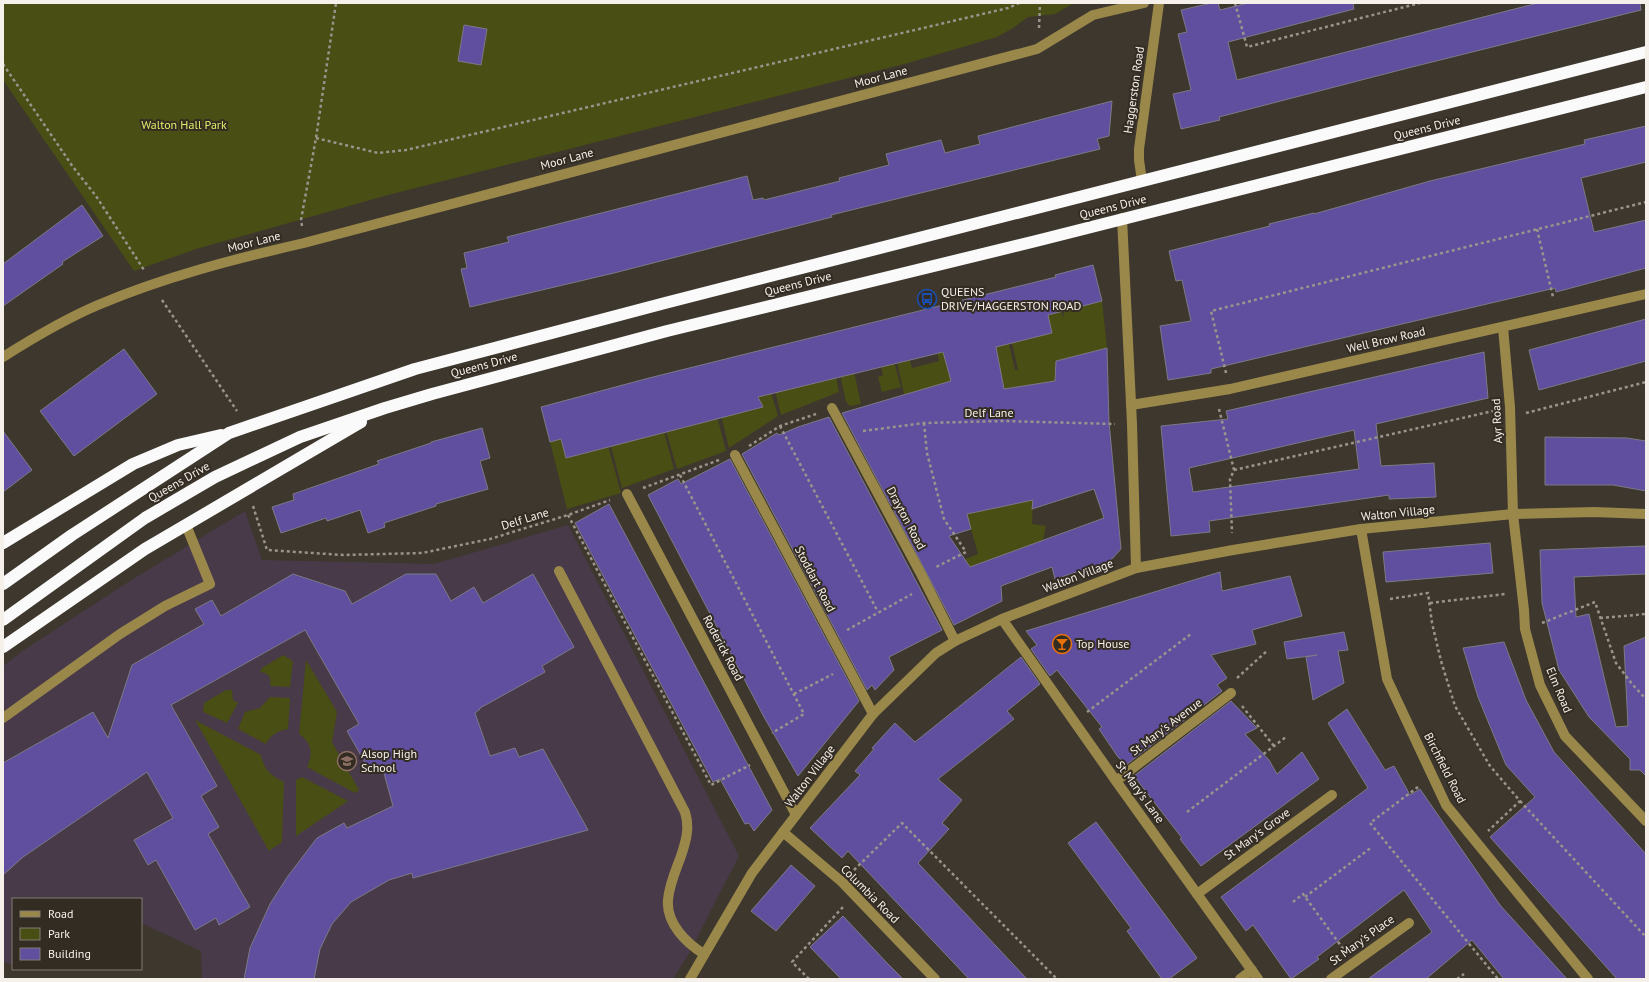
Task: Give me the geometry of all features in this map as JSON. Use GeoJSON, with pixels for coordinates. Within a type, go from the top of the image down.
{"type":"FeatureCollection","features":[{"type":"Feature","properties":{"kind":"highway","name":"Queens Drive"},"geometry":{"type":"LineString","coordinates":[[3,584],[72,535],[229,433],[415,369],[665,303],[1646,52]]}},
{"type":"Feature","properties":{"kind":"highway","name":"Queens Drive"},"geometry":{"type":"LineString","coordinates":[[3,620],[145,518],[215,477],[300,437],[385,408],[666,331],[1020,245],[1122,218],[1646,87]]}},
{"type":"Feature","properties":{"kind":"highway"},"geometry":{"type":"LineString","coordinates":[[3,647],[140,552],[385,408]]}},
{"type":"Feature","properties":{"kind":"highway"},"geometry":{"type":"LineString","coordinates":[[3,543],[133,464],[178,445],[229,433]]}},
{"type":"Feature","properties":{"kind":"street","name":"Moor Lane"},"geometry":{"type":"LineString","coordinates":[[3,357],[37,336],[97,305],[151,284],[242,257],[304,243],[1037,49],[1093,15],[1144,3]]}},
{"type":"Feature","properties":{"kind":"street","name":"Haggerston Road"},"geometry":{"type":"LineString","coordinates":[[1142,181],[1139,149],[1159,3]]}},
{"type":"Feature","properties":{"kind":"street"},"geometry":{"type":"LineString","coordinates":[[1122,218],[1132,424],[1136,568]]}},
{"type":"Feature","properties":{"kind":"street","name":"Well Brow Road"},"geometry":{"type":"LineString","coordinates":[[1131,405],[1230,389],[1557,313],[1646,294]]}},
{"type":"Feature","properties":{"kind":"street","name":"Ayr Road"},"geometry":{"type":"LineString","coordinates":[[1503,326],[1510,412],[1513,514]]}},
{"type":"Feature","properties":{"kind":"street","name":"Drayton Road"},"geometry":{"type":"LineString","coordinates":[[832,408],[928,587],[955,641]]}},
{"type":"Feature","properties":{"kind":"street","name":"Stoddart Road"},"geometry":{"type":"LineString","coordinates":[[735,455],[873,714]]}},
{"type":"Feature","properties":{"kind":"street","name":"Roderick Road"},"geometry":{"type":"LineString","coordinates":[[627,494],[796,815]]}},
{"type":"Feature","properties":{"kind":"street","name":"Walton Village"},"geometry":{"type":"LineString","coordinates":[[690,979],[752,873],[873,714],[936,653],[955,641],[1002,619],[1136,568],[1233,550],[1362,529],[1513,514],[1594,512],[1646,514]]}},
{"type":"Feature","properties":{"kind":"street","name":"Elm Road"},"geometry":{"type":"LineString","coordinates":[[1513,514],[1525,629],[1540,685],[1565,736],[1646,821]]}},
{"type":"Feature","properties":{"kind":"street"},"geometry":{"type":"LineString","coordinates":[[3,718],[120,634],[165,606],[210,584],[186,525]]}},
{"type":"Feature","properties":{"kind":"street","name":"Birchfield Road"},"geometry":{"type":"LineString","coordinates":[[1362,529],[1387,679],[1446,805],[1588,979]]}},
{"type":"Feature","properties":{"kind":"street"},"geometry":{"type":"LineString","coordinates":[[558,571],[686,812],[689,825],[687,837],[670,892],[668,901],[669,912],[675,926],[684,938],[704,954]]}},
{"type":"Feature","properties":{"kind":"street","name":"St Mary's Lane"},"geometry":{"type":"LineString","coordinates":[[1002,619],[1258,979]]}},
{"type":"Feature","properties":{"kind":"street","name":"St Mary's Avenue"},"geometry":{"type":"LineString","coordinates":[[1116,781],[1231,693]]}},
{"type":"Feature","properties":{"kind":"street","name":"St Mary's Grove"},"geometry":{"type":"LineString","coordinates":[[1197,894],[1332,795]]}},
{"type":"Feature","properties":{"kind":"street","name":"Columbia Road"},"geometry":{"type":"LineString","coordinates":[[783,832],[842,882],[935,979]]}},
{"type":"Feature","properties":{"kind":"street","name":"St Mary's Place"},"geometry":{"type":"LineString","coordinates":[[1331,979],[1409,922]]}},
{"type":"Feature","properties":{"kind":"street"},"geometry":{"type":"LineString","coordinates":[[1240,979],[1252,970]]}},
{"type":"Feature","properties":{"kind":"path"},"geometry":{"type":"LineString","coordinates":[[304,243],[302,220],[336,3]]}},
{"type":"Feature","properties":{"kind":"path"},"geometry":{"type":"LineString","coordinates":[[316,138],[378,153],[406,150],[1008,8],[1019,3]]}},
{"type":"Feature","properties":{"kind":"path"},"geometry":{"type":"LineString","coordinates":[[1235,3],[1247,46],[1420,3]]}},
{"type":"Feature","properties":{"kind":"path"},"geometry":{"type":"LineString","coordinates":[[3,64],[73,167],[96,196],[143,268],[151,284],[248,427]]}},
{"type":"Feature","properties":{"kind":"path"},"geometry":{"type":"LineString","coordinates":[[1230,389],[1211,311],[1646,202]]}},
{"type":"Feature","properties":{"kind":"path"},"geometry":{"type":"LineString","coordinates":[[1537,229],[1557,313]]}},
{"type":"Feature","properties":{"kind":"path"},"geometry":{"type":"LineString","coordinates":[[1234,470],[1646,382]]}},
{"type":"Feature","properties":{"kind":"path"},"geometry":{"type":"LineString","coordinates":[[1215,392],[1234,470],[1230,479],[1233,550]]}},
{"type":"Feature","properties":{"kind":"path","name":"Delf Lane"},"geometry":{"type":"LineString","coordinates":[[248,488],[267,550],[343,555],[422,553],[490,539],[568,515],[735,455],[780,426],[832,408]]}},
{"type":"Feature","properties":{"kind":"path","name":"Delf Lane"},"geometry":{"type":"LineString","coordinates":[[846,433],[924,423],[1002,421],[1132,424]]}},
{"type":"Feature","properties":{"kind":"path"},"geometry":{"type":"LineString","coordinates":[[921,574],[966,552],[944,519],[927,453],[924,423]]}},
{"type":"Feature","properties":{"kind":"path"},"geometry":{"type":"LineString","coordinates":[[780,426],[878,612]]}},
{"type":"Feature","properties":{"kind":"path"},"geometry":{"type":"LineString","coordinates":[[680,474],[804,714],[757,741]]}},
{"type":"Feature","properties":{"kind":"path"},"geometry":{"type":"LineString","coordinates":[[568,515],[711,785],[765,758]]}},
{"type":"Feature","properties":{"kind":"path"},"geometry":{"type":"LineString","coordinates":[[832,638],[878,612],[928,587]]}},
{"type":"Feature","properties":{"kind":"path"},"geometry":{"type":"LineString","coordinates":[[1430,603],[1522,591]]}},
{"type":"Feature","properties":{"kind":"path"},"geometry":{"type":"LineString","coordinates":[[1374,601],[1428,593],[1432,623],[1441,661],[1455,706],[1490,766],[1520,801],[1646,937]]}},
{"type":"Feature","properties":{"kind":"path"},"geometry":{"type":"LineString","coordinates":[[1525,629],[1595,602],[1616,663],[1646,699]]}},
{"type":"Feature","properties":{"kind":"path"},"geometry":{"type":"LineString","coordinates":[[1600,618],[1646,614]]}},
{"type":"Feature","properties":{"kind":"path"},"geometry":{"type":"LineString","coordinates":[[1074,722],[1191,634]]}},
{"type":"Feature","properties":{"kind":"path"},"geometry":{"type":"LineString","coordinates":[[1268,650],[1227,687],[1274,746]]}},
{"type":"Feature","properties":{"kind":"path"},"geometry":{"type":"LineString","coordinates":[[794,694],[847,667]]}},
{"type":"Feature","properties":{"kind":"path"},"geometry":{"type":"LineString","coordinates":[[1187,812],[1286,737]]}},
{"type":"Feature","properties":{"kind":"path"},"geometry":{"type":"LineString","coordinates":[[1433,776],[1370,823],[1498,979]]}},
{"type":"Feature","properties":{"kind":"path"},"geometry":{"type":"LineString","coordinates":[[1476,842],[1520,801]]}},
{"type":"Feature","properties":{"kind":"path"},"geometry":{"type":"LineString","coordinates":[[842,882],[902,823],[1057,979]]}},
{"type":"Feature","properties":{"kind":"path"},"geometry":{"type":"LineString","coordinates":[[1305,897],[1372,847]]}},
{"type":"Feature","properties":{"kind":"path"},"geometry":{"type":"LineString","coordinates":[[1293,902],[1303,894],[1354,963]]}},
{"type":"Feature","properties":{"kind":"path"},"geometry":{"type":"LineString","coordinates":[[809,979],[792,962],[855,895]]}},
{"type":"Feature","properties":{"kind":"path"},"geometry":{"type":"LineString","coordinates":[[1457,979],[1464,974]]}},
{"type":"Feature","properties":{"kind":"shaded area","name":"Alsop High School"},"geometry":{"type":"Polygon","coordinates":[[[245,511],[262,560],[434,564],[568,525],[739,856],[688,955],[673,979],[202,979],[201,951],[142,923],[142,898],[12,898],[12,965],[3,962],[3,666],[24,650],[133,579],[245,511]]]}},
{"type":"Feature","properties":{"kind":"green space","name":"Walton Hall Park"},"geometry":{"type":"Polygon","coordinates":[[[3,3],[1074,3],[1055,14],[1028,17],[997,37],[908,63],[388,195],[196,249],[134,271],[3,80],[3,3]]]}},
{"type":"Feature","properties":{"kind":"green space"},"geometry":{"type":"Polygon","coordinates":[[[1102,301],[1107,348],[1056,361],[1054,419],[1025,401],[1024,386],[1004,389],[991,329],[1005,326],[1015,370],[1018,370],[1009,329],[1026,340],[1052,333],[1048,315],[1061,311],[1063,318],[1064,311],[1102,301]]]}},
{"type":"Feature","properties":{"kind":"green space"},"geometry":{"type":"Polygon","coordinates":[[[948,339],[958,385],[905,398],[896,357],[908,354],[912,368],[939,361],[935,343],[948,339]]]}},
{"type":"Feature","properties":{"kind":"green space"},"geometry":{"type":"Polygon","coordinates":[[[892,354],[901,387],[882,392],[878,377],[883,375],[879,357],[892,354]]]}},
{"type":"Feature","properties":{"kind":"green space"},"geometry":{"type":"Polygon","coordinates":[[[834,366],[839,392],[781,415],[773,382],[811,372],[814,384],[830,380],[827,367],[834,366]]]}},
{"type":"Feature","properties":{"kind":"green space"},"geometry":{"type":"Polygon","coordinates":[[[853,367],[861,404],[850,406],[846,402],[839,370],[853,367]]]}},
{"type":"Feature","properties":{"kind":"green space"},"geometry":{"type":"Polygon","coordinates":[[[769,385],[778,416],[729,448],[717,399],[733,415],[762,408],[757,389],[769,385]]]}},
{"type":"Feature","properties":{"kind":"green space"},"geometry":{"type":"Polygon","coordinates":[[[713,400],[726,451],[677,469],[661,413],[677,429],[706,422],[701,403],[713,400]]]}},
{"type":"Feature","properties":{"kind":"green space"},"geometry":{"type":"Polygon","coordinates":[[[659,413],[674,469],[622,488],[606,428],[659,413]]]}},
{"type":"Feature","properties":{"kind":"green space"},"geometry":{"type":"Polygon","coordinates":[[[603,427],[621,493],[567,509],[550,442],[561,439],[566,458],[594,451],[603,427]]]}},
{"type":"Feature","properties":{"kind":"green space"},"geometry":{"type":"Polygon","coordinates":[[[1033,500],[1032,524],[1046,526],[1043,540],[980,596],[963,560],[978,554],[967,514],[1033,500]]]}},
{"type":"Feature","properties":{"kind":"green space"},"geometry":{"type":"Polygon","coordinates":[[[283,655],[293,661],[290,687],[270,686],[269,676],[260,672],[262,668],[283,655]]]}},
{"type":"Feature","properties":{"kind":"green space"},"geometry":{"type":"Polygon","coordinates":[[[306,660],[337,712],[332,742],[359,790],[355,793],[307,767],[311,753],[307,741],[299,734],[306,660]]]}},
{"type":"Feature","properties":{"kind":"green space"},"geometry":{"type":"Polygon","coordinates":[[[226,690],[232,690],[233,700],[238,703],[227,723],[203,712],[204,703],[226,690]]]}},
{"type":"Feature","properties":{"kind":"green space"},"geometry":{"type":"Polygon","coordinates":[[[270,697],[290,698],[288,729],[275,734],[266,744],[238,729],[245,712],[260,708],[270,697]]]}},
{"type":"Feature","properties":{"kind":"green space"},"geometry":{"type":"Polygon","coordinates":[[[195,720],[261,755],[268,772],[284,782],[282,842],[269,851],[195,720]]]}},
{"type":"Feature","properties":{"kind":"green space"},"geometry":{"type":"Polygon","coordinates":[[[302,777],[348,801],[296,836],[296,780],[302,777]]]}},
{"type":"Feature","properties":{"kind":"building"},"geometry":{"type":"Polygon","coordinates":[[[1218,3],[1220,10],[1248,3],[1353,3],[1354,9],[1228,42],[1237,80],[1538,3],[1640,3],[1641,10],[1404,69],[1219,117],[1220,120],[1181,129],[1173,94],[1191,90],[1178,34],[1187,32],[1181,10],[1218,3]]]}},
{"type":"Feature","properties":{"kind":"building"},"geometry":{"type":"Polygon","coordinates":[[[464,25],[487,29],[481,65],[458,61],[464,25]]]}},
{"type":"Feature","properties":{"kind":"building"},"geometry":{"type":"Polygon","coordinates":[[[1112,101],[1109,136],[1097,139],[1100,149],[831,215],[832,217],[614,273],[470,307],[461,269],[467,268],[464,253],[509,242],[507,237],[747,176],[753,200],[763,198],[764,200],[840,181],[839,178],[889,165],[886,154],[941,140],[945,153],[980,144],[978,136],[1112,101]]]}},
{"type":"Feature","properties":{"kind":"building"},"geometry":{"type":"Polygon","coordinates":[[[1646,126],[1646,162],[1581,178],[1594,232],[1646,220],[1646,268],[1556,292],[1555,288],[1211,369],[1211,373],[1168,380],[1160,326],[1191,321],[1182,280],[1176,281],[1169,251],[1270,226],[1269,224],[1314,214],[1430,181],[1585,144],[1584,140],[1646,126]]]}},
{"type":"Feature","properties":{"kind":"building"},"geometry":{"type":"Polygon","coordinates":[[[82,205],[103,236],[62,262],[63,264],[3,306],[3,264],[82,205]]]}},
{"type":"Feature","properties":{"kind":"building"},"geometry":{"type":"Polygon","coordinates":[[[1093,265],[1102,301],[1048,315],[1052,333],[996,347],[1004,389],[1055,381],[1056,361],[1107,348],[1109,422],[1121,549],[1110,561],[1055,579],[1052,567],[1001,586],[1002,601],[954,625],[842,413],[951,381],[943,352],[758,397],[763,407],[566,458],[561,439],[550,442],[541,407],[649,378],[1056,277],[1055,275],[1093,265]],[[1094,489],[1032,509],[1033,500],[967,514],[971,529],[949,536],[970,567],[1104,518],[1094,489]]]}},
{"type":"Feature","properties":{"kind":"building"},"geometry":{"type":"Polygon","coordinates":[[[1646,319],[1646,361],[1539,390],[1529,350],[1646,319]]]}},
{"type":"Feature","properties":{"kind":"building"},"geometry":{"type":"Polygon","coordinates":[[[124,349],[157,394],[74,456],[40,411],[124,349]]]}},
{"type":"Feature","properties":{"kind":"building"},"geometry":{"type":"Polygon","coordinates":[[[1484,352],[1488,398],[1376,424],[1381,466],[1434,463],[1436,497],[1389,499],[1389,495],[1209,521],[1210,532],[1171,536],[1161,426],[1228,419],[1226,411],[1484,352]],[[1354,430],[1189,468],[1193,492],[1359,469],[1354,430]]]}},
{"type":"Feature","properties":{"kind":"building"},"geometry":{"type":"Polygon","coordinates":[[[829,417],[942,630],[889,657],[894,670],[875,690],[872,685],[867,690],[742,454],[777,433],[779,435],[829,417]]]}},
{"type":"Feature","properties":{"kind":"building"},"geometry":{"type":"Polygon","coordinates":[[[482,428],[490,458],[480,461],[488,489],[436,504],[436,506],[384,523],[385,527],[368,533],[360,510],[327,521],[326,518],[281,533],[272,507],[294,500],[293,494],[379,464],[377,461],[431,442],[482,428]]]}},
{"type":"Feature","properties":{"kind":"building"},"geometry":{"type":"Polygon","coordinates":[[[3,431],[32,470],[3,492],[3,431]]]}},
{"type":"Feature","properties":{"kind":"building"},"geometry":{"type":"Polygon","coordinates":[[[1545,437],[1627,438],[1646,441],[1646,491],[1613,485],[1545,485],[1545,437]]]}},
{"type":"Feature","properties":{"kind":"building"},"geometry":{"type":"Polygon","coordinates":[[[730,459],[859,701],[798,776],[764,717],[648,495],[678,479],[681,484],[730,459]]]}},
{"type":"Feature","properties":{"kind":"building"},"geometry":{"type":"Polygon","coordinates":[[[609,504],[772,810],[754,831],[749,823],[745,824],[720,779],[713,782],[575,523],[609,504]]]}},
{"type":"Feature","properties":{"kind":"building"},"geometry":{"type":"Polygon","coordinates":[[[1490,543],[1493,573],[1386,582],[1383,552],[1490,543]]]}},
{"type":"Feature","properties":{"kind":"building"},"geometry":{"type":"Polygon","coordinates":[[[1646,546],[1646,574],[1574,577],[1576,617],[1589,614],[1616,727],[1628,726],[1624,646],[1646,637],[1646,776],[1640,770],[1630,770],[1630,759],[1589,717],[1559,670],[1542,603],[1540,550],[1646,546]]]}},
{"type":"Feature","properties":{"kind":"building"},"geometry":{"type":"Polygon","coordinates":[[[1220,572],[1222,591],[1290,576],[1302,616],[1252,630],[1256,644],[1211,655],[1227,678],[1217,685],[1222,691],[1126,765],[1118,757],[1099,729],[1102,727],[1057,670],[1050,676],[1031,649],[1037,645],[1026,631],[1220,572]]]}},
{"type":"Feature","properties":{"kind":"building"},"geometry":{"type":"Polygon","coordinates":[[[293,574],[345,591],[352,604],[406,574],[436,574],[451,601],[474,587],[483,603],[533,574],[574,647],[542,666],[545,672],[480,708],[475,713],[490,756],[515,748],[519,757],[543,749],[588,830],[413,878],[412,873],[389,880],[351,902],[332,924],[320,949],[314,979],[244,979],[250,948],[270,904],[288,876],[317,838],[344,823],[347,828],[393,806],[382,766],[371,773],[347,731],[359,724],[305,630],[171,705],[217,786],[201,796],[219,827],[208,834],[250,907],[219,925],[216,918],[195,930],[156,860],[148,865],[134,840],[173,818],[147,772],[23,857],[3,875],[3,763],[93,712],[108,738],[132,665],[204,624],[195,609],[212,600],[221,616],[293,574]]]}},
{"type":"Feature","properties":{"kind":"building"},"geometry":{"type":"Polygon","coordinates":[[[1344,632],[1348,650],[1338,651],[1344,683],[1313,700],[1306,657],[1317,655],[1287,659],[1284,642],[1344,632]]]}},
{"type":"Feature","properties":{"kind":"building"},"geometry":{"type":"Polygon","coordinates":[[[1504,642],[1526,700],[1554,752],[1646,854],[1646,979],[1617,979],[1490,837],[1535,797],[1506,765],[1478,697],[1463,648],[1504,642]]]}},
{"type":"Feature","properties":{"kind":"building"},"geometry":{"type":"Polygon","coordinates":[[[1021,657],[1040,684],[1007,711],[1014,719],[938,779],[962,800],[942,823],[949,829],[918,863],[1027,979],[969,979],[848,851],[842,858],[810,828],[860,775],[855,771],[874,749],[872,748],[895,723],[915,742],[1021,657]]]}},
{"type":"Feature","properties":{"kind":"building"},"geometry":{"type":"Polygon","coordinates":[[[1231,701],[1257,728],[1245,734],[1269,760],[1277,774],[1302,752],[1319,779],[1201,866],[1180,839],[1182,838],[1134,776],[1231,701]]]}},
{"type":"Feature","properties":{"kind":"building"},"geometry":{"type":"Polygon","coordinates":[[[1347,709],[1385,770],[1394,766],[1410,795],[1420,789],[1500,905],[1567,979],[1504,979],[1472,940],[1426,979],[1368,979],[1432,932],[1404,890],[1317,957],[1319,959],[1291,979],[1253,925],[1246,931],[1221,897],[1368,788],[1328,723],[1347,709]]]}},
{"type":"Feature","properties":{"kind":"building"},"geometry":{"type":"Polygon","coordinates":[[[1096,822],[1197,958],[1169,979],[1162,979],[1127,931],[1131,928],[1068,843],[1096,822]]]}},
{"type":"Feature","properties":{"kind":"building"},"geometry":{"type":"Polygon","coordinates":[[[791,865],[815,886],[776,931],[751,911],[791,865]]]}},
{"type":"Feature","properties":{"kind":"building"},"geometry":{"type":"Polygon","coordinates":[[[843,916],[903,979],[841,979],[810,947],[843,916]]]}},
{"type":"Feature","properties":{"kind":"place","name":"QUEENS DRIVE/HAGGERSTON ROAD"},"geometry":{"type":"Point","coordinates":[927,299]}},
{"type":"Feature","properties":{"kind":"place","name":"Top House"},"geometry":{"type":"Point","coordinates":[1062,644]}},
{"type":"Feature","properties":{"kind":"place","name":"Alsop High School"},"geometry":{"type":"Point","coordinates":[347,761]}}]}
